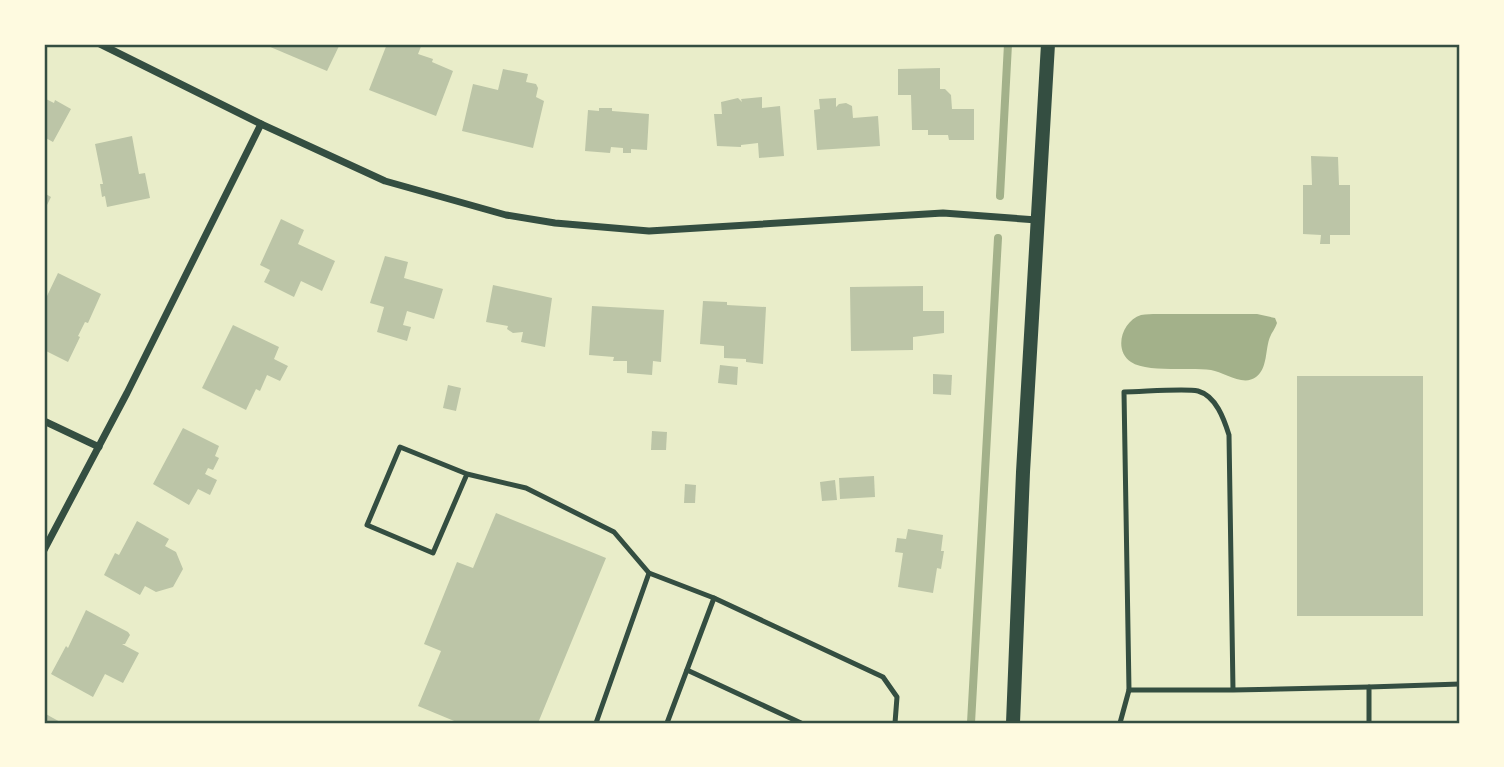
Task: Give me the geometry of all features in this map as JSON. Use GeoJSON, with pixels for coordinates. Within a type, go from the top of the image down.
{"type":"FeatureCollection","features":[{"type":"Feature","properties":{"kind":"main road"},"geometry":{"type":"LineString","coordinates":[[1013,723],[1048,44]]}},
{"type":"Feature","properties":{"kind":"street"},"geometry":{"type":"LineString","coordinates":[[100,44],[261,124],[385,181],[506,215],[555,223],[649,231],[943,213],[1037,220]]}},
{"type":"Feature","properties":{"kind":"street"},"geometry":{"type":"LineString","coordinates":[[44,550],[99,447],[261,124]]}},
{"type":"Feature","properties":{"kind":"street"},"geometry":{"type":"LineString","coordinates":[[44,421],[99,447]]}},
{"type":"Feature","properties":{"kind":"lane"},"geometry":{"type":"LineString","coordinates":[[1120,723],[1129,690],[1124,393],[1199,391],[1215,403],[1223,418],[1229,435],[1233,690]]}},
{"type":"Feature","properties":{"kind":"lane"},"geometry":{"type":"LineString","coordinates":[[467,474],[433,553],[367,525],[400,447],[467,474],[526,488],[614,532],[649,573],[715,598],[883,677],[897,697],[895,723]]}},
{"type":"Feature","properties":{"kind":"lane"},"geometry":{"type":"LineString","coordinates":[[596,723],[649,573]]}},
{"type":"Feature","properties":{"kind":"lane"},"geometry":{"type":"LineString","coordinates":[[667,723],[715,598]]}},
{"type":"Feature","properties":{"kind":"lane"},"geometry":{"type":"LineString","coordinates":[[687,670],[801,723]]}},
{"type":"Feature","properties":{"kind":"lane"},"geometry":{"type":"LineString","coordinates":[[1129,690],[1460,684]]}},
{"type":"Feature","properties":{"kind":"lane"},"geometry":{"type":"LineString","coordinates":[[1369,687],[1369,723]]}},
{"type":"Feature","properties":{"kind":"shaded area"},"geometry":{"type":"Polygon","coordinates":[[[1157,314],[1257,314],[1275,318],[1277,323],[1268,342],[1263,369],[1256,377],[1245,380],[1211,370],[1158,369],[1131,362],[1122,350],[1125,329],[1134,318],[1157,314]]]}},
{"type":"Feature","properties":{"kind":"building"},"geometry":{"type":"Polygon","coordinates":[[[340,44],[327,71],[268,46],[340,44]]]}},
{"type":"Feature","properties":{"kind":"building"},"geometry":{"type":"Polygon","coordinates":[[[387,44],[422,44],[418,54],[453,71],[436,116],[369,90],[387,44]]]}},
{"type":"Feature","properties":{"kind":"building"},"geometry":{"type":"Polygon","coordinates":[[[940,68],[940,89],[945,89],[951,95],[952,109],[974,109],[974,140],[949,140],[948,135],[928,135],[928,130],[912,130],[911,95],[898,95],[898,69],[940,68]]]}},
{"type":"Feature","properties":{"kind":"building"},"geometry":{"type":"Polygon","coordinates":[[[503,69],[528,74],[526,82],[536,84],[536,97],[544,101],[533,148],[462,131],[473,84],[498,90],[503,69]]]}},
{"type":"Feature","properties":{"kind":"building"},"geometry":{"type":"Polygon","coordinates":[[[762,97],[762,108],[780,106],[784,156],[759,158],[758,143],[741,147],[717,146],[714,114],[722,114],[721,102],[738,98],[742,102],[741,99],[762,97]]]}},
{"type":"Feature","properties":{"kind":"building"},"geometry":{"type":"Polygon","coordinates":[[[44,98],[54,103],[55,100],[71,109],[53,142],[44,137],[44,98]]]}},
{"type":"Feature","properties":{"kind":"building"},"geometry":{"type":"Polygon","coordinates":[[[836,98],[836,107],[846,103],[852,106],[853,118],[878,116],[880,146],[817,150],[814,110],[820,109],[819,99],[836,98]]]}},
{"type":"Feature","properties":{"kind":"building"},"geometry":{"type":"Polygon","coordinates":[[[599,108],[649,114],[647,150],[631,149],[631,153],[623,153],[623,148],[611,147],[610,153],[585,151],[588,110],[599,111],[599,108]]]}},
{"type":"Feature","properties":{"kind":"building"},"geometry":{"type":"Polygon","coordinates":[[[132,136],[139,174],[145,173],[150,198],[107,207],[105,196],[102,197],[100,184],[103,184],[95,144],[132,136]]]}},
{"type":"Feature","properties":{"kind":"building"},"geometry":{"type":"Polygon","coordinates":[[[1311,156],[1338,157],[1339,185],[1350,185],[1350,235],[1330,235],[1330,244],[1320,244],[1321,235],[1303,234],[1303,185],[1312,185],[1311,156]]]}},
{"type":"Feature","properties":{"kind":"building"},"geometry":{"type":"Polygon","coordinates":[[[44,193],[51,197],[44,211],[44,193]]]}},
{"type":"Feature","properties":{"kind":"building"},"geometry":{"type":"Polygon","coordinates":[[[281,219],[304,230],[298,244],[335,261],[322,291],[301,281],[294,297],[264,282],[270,270],[260,265],[281,219]]]}},
{"type":"Feature","properties":{"kind":"building"},"geometry":{"type":"Polygon","coordinates":[[[385,256],[408,262],[404,278],[443,289],[434,319],[407,311],[403,325],[411,327],[407,341],[377,332],[384,307],[370,303],[385,256]]]}},
{"type":"Feature","properties":{"kind":"building"},"geometry":{"type":"Polygon","coordinates":[[[58,273],[101,294],[88,323],[85,322],[78,336],[80,337],[68,362],[44,350],[44,294],[47,296],[58,273]]]}},
{"type":"Feature","properties":{"kind":"building"},"geometry":{"type":"Polygon","coordinates":[[[493,285],[552,298],[545,347],[521,342],[523,332],[513,333],[507,329],[508,326],[486,322],[493,285]]]}},
{"type":"Feature","properties":{"kind":"building"},"geometry":{"type":"Polygon","coordinates":[[[923,286],[923,311],[944,311],[944,333],[913,337],[913,350],[851,351],[850,287],[923,286]]]}},
{"type":"Feature","properties":{"kind":"building"},"geometry":{"type":"Polygon","coordinates":[[[703,301],[766,307],[763,364],[746,362],[746,359],[724,358],[724,346],[700,344],[703,301]]]}},
{"type":"Feature","properties":{"kind":"building"},"geometry":{"type":"Polygon","coordinates":[[[592,306],[664,310],[661,362],[653,361],[652,375],[627,373],[627,361],[613,361],[614,357],[589,355],[592,306]]]}},
{"type":"Feature","properties":{"kind":"building"},"geometry":{"type":"Polygon","coordinates":[[[233,325],[279,347],[274,359],[288,366],[280,381],[267,375],[260,391],[256,389],[246,410],[202,388],[233,325]]]}},
{"type":"Feature","properties":{"kind":"building"},"geometry":{"type":"Polygon","coordinates":[[[720,365],[738,367],[737,385],[718,383],[720,365]]]}},
{"type":"Feature","properties":{"kind":"building"},"geometry":{"type":"Polygon","coordinates":[[[933,374],[952,375],[951,395],[933,394],[933,374]]]}},
{"type":"Feature","properties":{"kind":"building"},"geometry":{"type":"Polygon","coordinates":[[[1297,376],[1423,376],[1423,616],[1297,616],[1297,376]]]}},
{"type":"Feature","properties":{"kind":"building"},"geometry":{"type":"Polygon","coordinates":[[[448,385],[461,388],[456,411],[443,408],[448,385]]]}},
{"type":"Feature","properties":{"kind":"building"},"geometry":{"type":"Polygon","coordinates":[[[183,428],[219,446],[215,456],[219,458],[213,470],[208,468],[205,474],[217,480],[210,495],[198,489],[189,505],[153,484],[183,428]]]}},
{"type":"Feature","properties":{"kind":"building"},"geometry":{"type":"Polygon","coordinates":[[[652,431],[667,432],[666,450],[651,450],[652,431]]]}},
{"type":"Feature","properties":{"kind":"building"},"geometry":{"type":"Polygon","coordinates":[[[874,476],[875,497],[840,499],[839,478],[874,476]]]}},
{"type":"Feature","properties":{"kind":"building"},"geometry":{"type":"Polygon","coordinates":[[[835,480],[837,500],[822,501],[820,482],[835,480]]]}},
{"type":"Feature","properties":{"kind":"building"},"geometry":{"type":"Polygon","coordinates":[[[685,484],[696,485],[695,503],[684,503],[685,484]]]}},
{"type":"Feature","properties":{"kind":"building"},"geometry":{"type":"Polygon","coordinates":[[[496,513],[606,558],[538,723],[459,723],[418,706],[441,651],[424,644],[457,562],[473,568],[496,513]]]}},
{"type":"Feature","properties":{"kind":"building"},"geometry":{"type":"Polygon","coordinates":[[[137,521],[169,539],[165,546],[176,552],[183,569],[173,587],[156,592],[145,586],[140,595],[104,575],[115,553],[119,555],[137,521]]]}},
{"type":"Feature","properties":{"kind":"building"},"geometry":{"type":"Polygon","coordinates":[[[908,529],[943,535],[941,569],[937,568],[933,593],[898,587],[903,553],[895,552],[897,538],[906,539],[908,529]]]}},
{"type":"Feature","properties":{"kind":"building"},"geometry":{"type":"Polygon","coordinates":[[[86,610],[128,632],[130,635],[125,644],[122,644],[139,653],[123,683],[105,674],[93,697],[51,674],[66,646],[68,648],[86,610]]]}},
{"type":"Feature","properties":{"kind":"building"},"geometry":{"type":"Polygon","coordinates":[[[44,713],[62,723],[44,723],[44,713]]]}},
{"type":"Feature","properties":{"kind":"waterway"},"geometry":{"type":"LineString","coordinates":[[1000,196],[1008,44]]}},
{"type":"Feature","properties":{"kind":"waterway"},"geometry":{"type":"LineString","coordinates":[[971,723],[998,238]]}}]}
